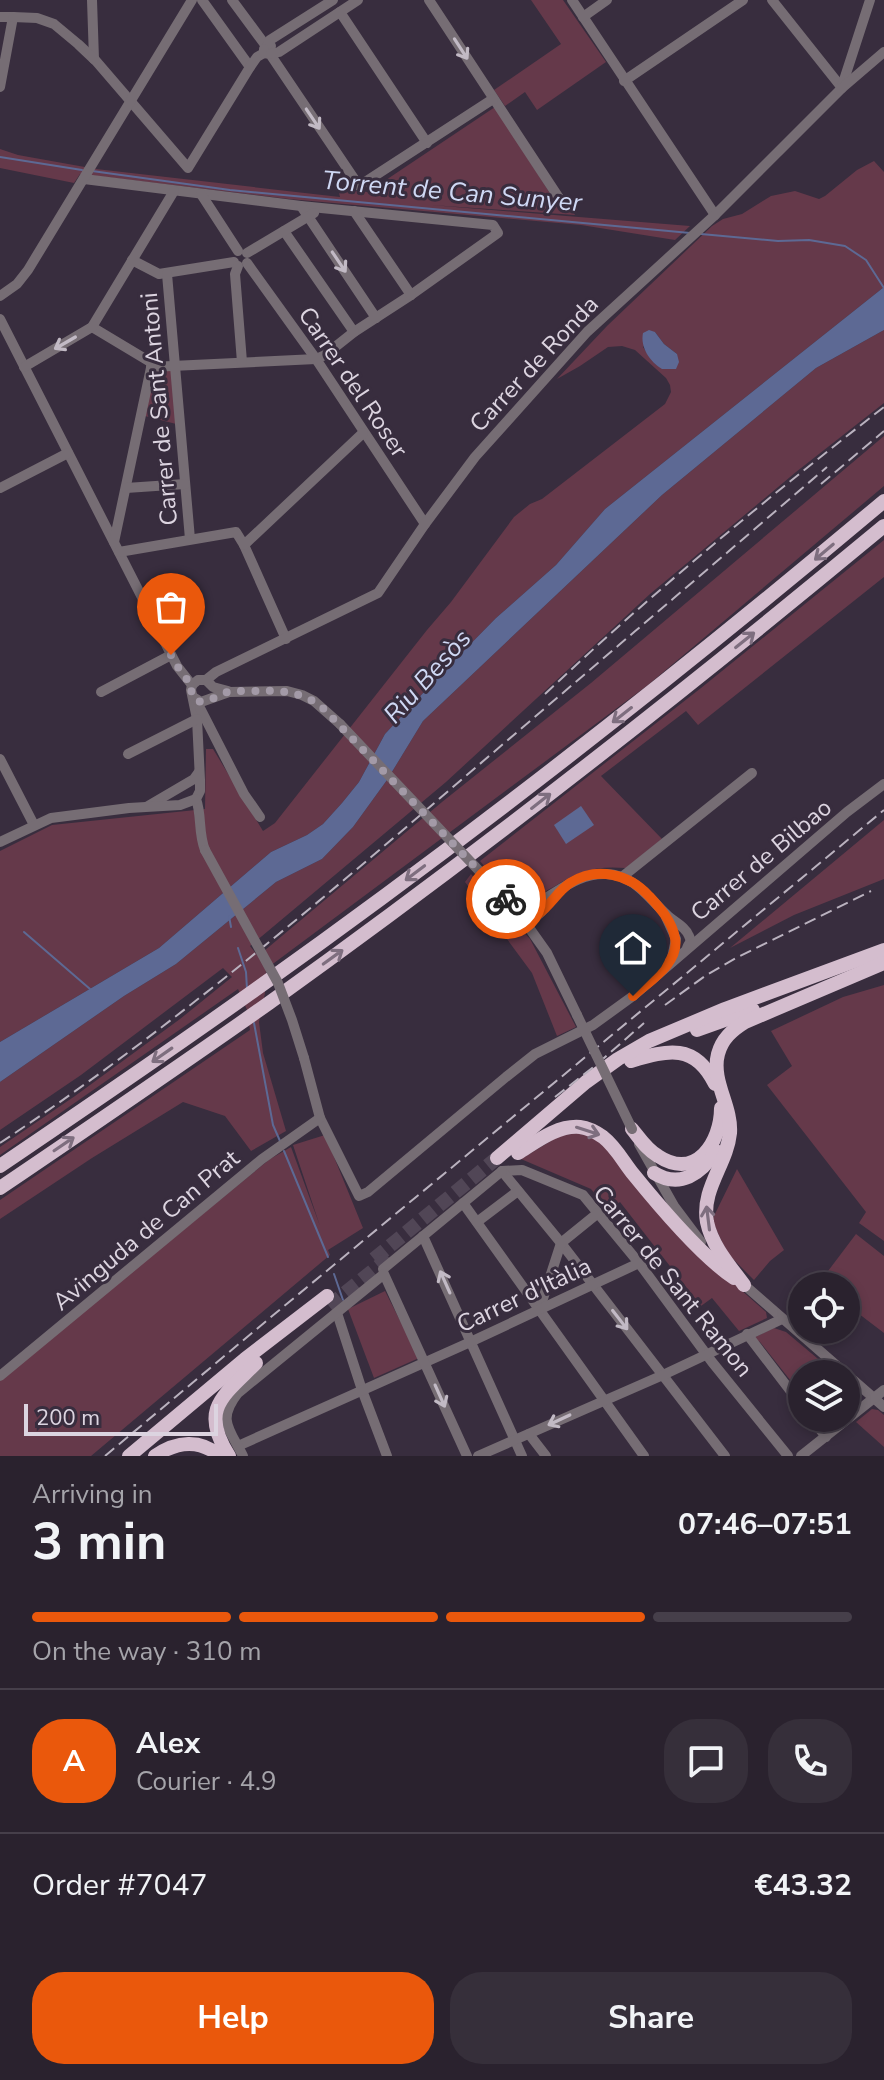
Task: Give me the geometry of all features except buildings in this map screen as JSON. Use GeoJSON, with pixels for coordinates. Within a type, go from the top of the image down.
{"type":"FeatureCollection","features":[{"type":"Feature","properties":{"kind":"highway"},"geometry":{"type":"LineString","coordinates":[[0,1166],[260,986],[455,844],[727,632],[884,501]]}},
{"type":"Feature","properties":{"kind":"highway"},"geometry":{"type":"LineString","coordinates":[[0,1188],[270,1002],[458,864],[736,648],[884,526]]}},
{"type":"Feature","properties":{"kind":"highway"},"geometry":{"type":"LineString","coordinates":[[501,1165],[586,1082],[628,1053],[667,1032],[884,950]]}},
{"type":"Feature","properties":{"kind":"highway"},"geometry":{"type":"LineString","coordinates":[[501,1165],[611,1073],[631,1061],[675,1039],[884,962]]}},
{"type":"Feature","properties":{"kind":"highway"},"geometry":{"type":"LineString","coordinates":[[744,1285],[710,1234],[706,1216],[710,1189],[729,1139],[730,1124],[717,1074],[721,1045],[730,1033],[745,1022],[884,962]]}},
{"type":"Feature","properties":{"kind":"highway"},"geometry":{"type":"LineString","coordinates":[[631,1061],[668,1052],[691,1056],[710,1074],[721,1107],[720,1129],[715,1141],[706,1153],[689,1162],[662,1159],[632,1129]]}},
{"type":"Feature","properties":{"kind":"highway"},"geometry":{"type":"LineString","coordinates":[[654,1173],[669,1180],[680,1180],[705,1166],[718,1149],[723,1135],[724,1099]]}},
{"type":"Feature","properties":{"kind":"highway"},"geometry":{"type":"LineString","coordinates":[[518,1153],[564,1128],[579,1127],[596,1132],[609,1143],[683,1231],[724,1272],[744,1285]]}},
{"type":"Feature","properties":{"kind":"highway"},"geometry":{"type":"LineString","coordinates":[[144,1456],[256,1363],[333,1307]]}},
{"type":"Feature","properties":{"kind":"highway"},"geometry":{"type":"LineString","coordinates":[[129,1456],[245,1359],[333,1307]]}},
{"type":"Feature","properties":{"kind":"highway"},"geometry":{"type":"LineString","coordinates":[[237,1453],[220,1441],[216,1429],[217,1408],[227,1392],[256,1363]]}},
{"type":"Feature","properties":{"kind":"highway"},"geometry":{"type":"LineString","coordinates":[[155,1456],[170,1447],[186,1444],[209,1448],[220,1456]]}},
{"type":"Feature","properties":{"kind":"street"},"geometry":{"type":"LineString","coordinates":[[92,0],[94,59]]}},
{"type":"Feature","properties":{"kind":"street"},"geometry":{"type":"LineString","coordinates":[[0,296],[17,284],[28,270],[192,0]]}},
{"type":"Feature","properties":{"kind":"street"},"geometry":{"type":"LineString","coordinates":[[202,0],[250,67]]}},
{"type":"Feature","properties":{"kind":"street"},"geometry":{"type":"LineString","coordinates":[[232,0],[359,186],[493,99]]}},
{"type":"Feature","properties":{"kind":"street"},"geometry":{"type":"LineString","coordinates":[[268,51],[270,40],[332,0]]}},
{"type":"Feature","properties":{"kind":"street"},"geometry":{"type":"LineString","coordinates":[[0,17],[37,18],[54,24],[94,59],[188,168],[257,57],[268,51],[279,52],[358,0]]}},
{"type":"Feature","properties":{"kind":"street"},"geometry":{"type":"LineString","coordinates":[[429,0],[563,204]]}},
{"type":"Feature","properties":{"kind":"street"},"geometry":{"type":"LineString","coordinates":[[572,0],[715,215]]}},
{"type":"Feature","properties":{"kind":"street"},"geometry":{"type":"LineString","coordinates":[[583,17],[607,0]]}},
{"type":"Feature","properties":{"kind":"street"},"geometry":{"type":"LineString","coordinates":[[624,81],[743,0]]}},
{"type":"Feature","properties":{"kind":"street"},"geometry":{"type":"LineString","coordinates":[[772,0],[842,88]]}},
{"type":"Feature","properties":{"kind":"street"},"geometry":{"type":"LineString","coordinates":[[842,88],[870,0]]}},
{"type":"Feature","properties":{"kind":"street"},"geometry":{"type":"LineString","coordinates":[[340,12],[427,143]]}},
{"type":"Feature","properties":{"kind":"street"},"geometry":{"type":"LineString","coordinates":[[0,87],[13,17]]}},
{"type":"Feature","properties":{"kind":"street","name":"Carrer de Ronda"},"geometry":{"type":"LineString","coordinates":[[210,683],[216,672],[378,593],[475,457],[587,332],[715,215],[842,88],[884,52]]}},
{"type":"Feature","properties":{"kind":"street"},"geometry":{"type":"LineString","coordinates":[[87,174],[174,191],[493,225],[498,233],[316,359],[152,365],[92,327]]}},
{"type":"Feature","properties":{"kind":"street"},"geometry":{"type":"LineString","coordinates":[[24,367],[92,327],[174,191]]}},
{"type":"Feature","properties":{"kind":"street","name":"Carrer del Roser"},"geometry":{"type":"LineString","coordinates":[[201,194],[241,259],[316,359],[425,524]]}},
{"type":"Feature","properties":{"kind":"street"},"geometry":{"type":"LineString","coordinates":[[301,206],[376,318]]}},
{"type":"Feature","properties":{"kind":"street"},"geometry":{"type":"LineString","coordinates":[[132,260],[159,274],[167,274],[241,259],[323,208]]}},
{"type":"Feature","properties":{"kind":"street"},"geometry":{"type":"LineString","coordinates":[[354,211],[411,295]]}},
{"type":"Feature","properties":{"kind":"street"},"geometry":{"type":"LineString","coordinates":[[284,231],[354,332]]}},
{"type":"Feature","properties":{"kind":"street"},"geometry":{"type":"LineString","coordinates":[[241,259],[235,274],[242,362]]}},
{"type":"Feature","properties":{"kind":"street","name":"Carrer de Sant Antoni"},"geometry":{"type":"LineString","coordinates":[[167,274],[190,539]]}},
{"type":"Feature","properties":{"kind":"street"},"geometry":{"type":"LineString","coordinates":[[0,319],[171,655],[192,685]]}},
{"type":"Feature","properties":{"kind":"street"},"geometry":{"type":"LineString","coordinates":[[117,547],[152,365]]}},
{"type":"Feature","properties":{"kind":"street"},"geometry":{"type":"LineString","coordinates":[[244,545],[363,433]]}},
{"type":"Feature","properties":{"kind":"street"},"geometry":{"type":"LineString","coordinates":[[0,488],[68,453]]}},
{"type":"Feature","properties":{"kind":"street"},"geometry":{"type":"LineString","coordinates":[[126,488],[185,484]]}},
{"type":"Feature","properties":{"kind":"street"},"geometry":{"type":"LineString","coordinates":[[117,547],[236,532],[286,639]]}},
{"type":"Feature","properties":{"kind":"street"},"geometry":{"type":"LineString","coordinates":[[101,692],[171,655]]}},
{"type":"Feature","properties":{"kind":"street"},"geometry":{"type":"LineString","coordinates":[[229,692],[198,680],[191,690],[244,794],[260,817]]}},
{"type":"Feature","properties":{"kind":"street"},"geometry":{"type":"LineString","coordinates":[[128,754],[213,696],[210,683]]}},
{"type":"Feature","properties":{"kind":"street"},"geometry":{"type":"LineString","coordinates":[[200,705],[229,692],[278,691],[295,693],[321,706],[502,894],[547,953]]}},
{"type":"Feature","properties":{"kind":"street"},"geometry":{"type":"LineString","coordinates":[[0,842],[51,818],[169,806],[196,799],[200,788],[200,705]]}},
{"type":"Feature","properties":{"kind":"street"},"geometry":{"type":"LineString","coordinates":[[198,745],[217,744]]}},
{"type":"Feature","properties":{"kind":"street"},"geometry":{"type":"LineString","coordinates":[[0,759],[34,825]]}},
{"type":"Feature","properties":{"kind":"street"},"geometry":{"type":"LineString","coordinates":[[146,807],[194,779],[199,772]]}},
{"type":"Feature","properties":{"kind":"street"},"geometry":{"type":"LineString","coordinates":[[622,877],[752,773]]}},
{"type":"Feature","properties":{"kind":"street","name":"Carrer de Bilbao"},"geometry":{"type":"LineString","coordinates":[[320,1118],[359,1196],[368,1192],[535,1054],[593,1025],[633,996],[847,812],[884,784]]}},
{"type":"Feature","properties":{"kind":"street"},"geometry":{"type":"LineString","coordinates":[[169,806],[166,799],[170,791]]}},
{"type":"Feature","properties":{"kind":"street"},"geometry":{"type":"LineString","coordinates":[[196,799],[205,850],[278,983],[304,1058],[320,1118]]}},
{"type":"Feature","properties":{"kind":"street"},"geometry":{"type":"LineString","coordinates":[[524,919],[529,909],[541,905],[569,883],[599,874],[622,877],[639,887],[678,930],[682,943],[690,945]]}},
{"type":"Feature","properties":{"kind":"street"},"geometry":{"type":"LineString","coordinates":[[502,894],[520,902],[541,905]]}},
{"type":"Feature","properties":{"kind":"street"},"geometry":{"type":"LineString","coordinates":[[541,905],[539,933],[547,953],[654,1173],[674,1206],[697,1238],[744,1285],[884,1407]]}},
{"type":"Feature","properties":{"kind":"street"},"geometry":{"type":"LineString","coordinates":[[678,930],[700,931],[714,926]]}},
{"type":"Feature","properties":{"kind":"street"},"geometry":{"type":"LineString","coordinates":[[670,963],[678,930]]}},
{"type":"Feature","properties":{"kind":"street","name":"Avinguda de Can Prat"},"geometry":{"type":"LineString","coordinates":[[0,1376],[262,1159],[320,1118]]}},
{"type":"Feature","properties":{"kind":"street"},"geometry":{"type":"LineString","coordinates":[[237,1453],[225,1415],[238,1393],[333,1307],[384,1271],[466,1200],[501,1165],[725,1456]]}},
{"type":"Feature","properties":{"kind":"street","name":"Carrer de Sant Ramon"},"geometry":{"type":"LineString","coordinates":[[501,1165],[522,1170],[583,1195],[788,1456]]}},
{"type":"Feature","properties":{"kind":"street"},"geometry":{"type":"LineString","coordinates":[[477,1222],[518,1191]]}},
{"type":"Feature","properties":{"kind":"street"},"geometry":{"type":"LineString","coordinates":[[466,1200],[477,1222],[644,1456]]}},
{"type":"Feature","properties":{"kind":"street"},"geometry":{"type":"LineString","coordinates":[[540,1308],[561,1243],[598,1213]]}},
{"type":"Feature","properties":{"kind":"street"},"geometry":{"type":"LineString","coordinates":[[423,1236],[522,1456]]}},
{"type":"Feature","properties":{"kind":"street","name":"Carrer d'Itàlia"},"geometry":{"type":"LineString","coordinates":[[237,1453],[350,1396],[639,1263]]}},
{"type":"Feature","properties":{"kind":"street"},"geometry":{"type":"LineString","coordinates":[[384,1271],[467,1456]]}},
{"type":"Feature","properties":{"kind":"street"},"geometry":{"type":"LineString","coordinates":[[772,1303],[782,1319]]}},
{"type":"Feature","properties":{"kind":"street"},"geometry":{"type":"LineString","coordinates":[[333,1307],[367,1388],[387,1456]]}},
{"type":"Feature","properties":{"kind":"street"},"geometry":{"type":"LineString","coordinates":[[478,1456],[782,1319]]}},
{"type":"Feature","properties":{"kind":"street"},"geometry":{"type":"LineString","coordinates":[[747,1334],[788,1388]]}},
{"type":"Feature","properties":{"kind":"street"},"geometry":{"type":"LineString","coordinates":[[801,1456],[884,1390]]}},
{"type":"Feature","properties":{"kind":"street"},"geometry":{"type":"LineString","coordinates":[[822,1432],[826,1437]]}},
{"type":"Feature","properties":{"kind":"street"},"geometry":{"type":"LineString","coordinates":[[529,1434],[546,1456]]}},
{"type":"Feature","properties":{"kind":"shaded area"},"geometry":{"type":"Polygon","coordinates":[[[531,0],[563,0],[606,62],[537,110],[525,92],[505,106],[494,90],[561,44],[531,0]]]}},
{"type":"Feature","properties":{"kind":"shaded area"},"geometry":{"type":"Polygon","coordinates":[[[495,107],[560,209],[572,209],[575,215],[431,205],[690,226],[675,240],[581,225],[289,199],[80,174],[74,183],[0,168],[0,149],[96,169],[340,197],[338,189],[348,183],[354,191],[368,192],[495,107]]]}},
{"type":"Feature","properties":{"kind":"shaded area"},"geometry":{"type":"Polygon","coordinates":[[[874,161],[884,172],[884,287],[605,509],[556,565],[496,618],[385,734],[359,782],[323,824],[271,852],[159,948],[0,1042],[0,851],[52,825],[205,809],[206,749],[213,749],[263,831],[275,823],[451,602],[514,517],[665,404],[671,392],[666,378],[635,350],[622,346],[608,347],[557,379],[607,326],[712,226],[723,219],[742,214],[771,196],[795,191],[819,199],[874,161]],[[655,332],[643,347],[655,363],[673,369],[677,354],[655,332]]]}},
{"type":"Feature","properties":{"kind":"shaded area"},"geometry":{"type":"Polygon","coordinates":[[[884,330],[884,403],[650,594],[446,782],[250,946],[258,956],[442,802],[591,683],[884,436],[884,486],[648,685],[266,969],[259,1022],[263,1053],[286,1131],[251,1151],[225,1116],[183,1102],[0,1219],[0,1200],[250,1030],[247,1010],[238,989],[0,1155],[0,1147],[75,1096],[232,977],[223,968],[81,1075],[0,1130],[0,1082],[176,964],[276,882],[322,859],[353,827],[387,780],[423,721],[662,495],[816,368],[884,330]]]}},
{"type":"Feature","properties":{"kind":"shaded area"},"geometry":{"type":"Polygon","coordinates":[[[172,365],[180,425],[141,415],[150,370],[172,365]]]}},
{"type":"Feature","properties":{"kind":"shaded area"},"geometry":{"type":"Polygon","coordinates":[[[884,540],[884,577],[698,725],[686,711],[601,776],[662,839],[626,868],[588,870],[536,895],[518,897],[497,882],[480,861],[884,540]]]}},
{"type":"Feature","properties":{"kind":"shaded area"},"geometry":{"type":"Polygon","coordinates":[[[884,820],[884,879],[794,915],[730,948],[884,820]]]}},
{"type":"Feature","properties":{"kind":"shaded area"},"geometry":{"type":"Polygon","coordinates":[[[471,874],[530,939],[576,1027],[557,1036],[532,973],[465,882],[471,874]]]}},
{"type":"Feature","properties":{"kind":"shaded area"},"geometry":{"type":"Polygon","coordinates":[[[884,985],[884,1241],[859,1223],[866,1212],[767,1085],[792,1066],[771,1031],[843,997],[884,985]]]}},
{"type":"Feature","properties":{"kind":"shaded area"},"geometry":{"type":"Polygon","coordinates":[[[577,1133],[595,1138],[611,1153],[705,1258],[766,1312],[767,1318],[739,1331],[712,1298],[701,1306],[620,1202],[608,1210],[591,1189],[521,1159],[559,1136],[577,1133]]]}},
{"type":"Feature","properties":{"kind":"shaded area"},"geometry":{"type":"Polygon","coordinates":[[[325,1135],[363,1228],[328,1250],[330,1255],[91,1456],[0,1456],[0,1380],[270,1159],[291,1147],[320,1226],[293,1145],[325,1135]]]}},
{"type":"Feature","properties":{"kind":"shaded area"},"geometry":{"type":"Polygon","coordinates":[[[737,1169],[784,1250],[754,1280],[727,1253],[712,1220],[737,1169]]]}},
{"type":"Feature","properties":{"kind":"shaded area"},"geometry":{"type":"Polygon","coordinates":[[[856,1234],[884,1256],[884,1333],[860,1315],[860,1272],[827,1272],[856,1234]]]}},
{"type":"Feature","properties":{"kind":"shaded area"},"geometry":{"type":"Polygon","coordinates":[[[385,1291],[419,1358],[374,1378],[348,1309],[385,1291]]]}},
{"type":"Feature","properties":{"kind":"shaded area"},"geometry":{"type":"Polygon","coordinates":[[[774,1328],[788,1334],[788,1344],[800,1344],[819,1360],[788,1360],[788,1377],[760,1342],[753,1338],[774,1328]]]}},
{"type":"Feature","properties":{"kind":"shaded area"},"geometry":{"type":"Polygon","coordinates":[[[872,1409],[884,1415],[884,1447],[860,1426],[860,1419],[872,1409]]]}},
{"type":"Feature","properties":{"kind":"water"},"geometry":{"type":"Polygon","coordinates":[[[884,287],[884,330],[816,368],[662,495],[423,721],[387,780],[353,827],[322,859],[276,882],[176,964],[0,1082],[0,1042],[159,948],[271,852],[323,824],[359,782],[385,734],[496,618],[556,565],[605,509],[884,287]]]}},
{"type":"Feature","properties":{"kind":"water"},"geometry":{"type":"Polygon","coordinates":[[[649,330],[677,354],[679,362],[676,369],[662,369],[650,358],[642,338],[643,333],[649,330]]]}},
{"type":"Feature","properties":{"kind":"water"},"geometry":{"type":"Polygon","coordinates":[[[581,806],[594,825],[566,844],[554,825],[581,806]]]}},
{"type":"Feature","properties":{"kind":"waterway","name":"Torrent de Can Sunyer"},"geometry":{"type":"LineString","coordinates":[[0,157],[82,170]]}},
{"type":"Feature","properties":{"kind":"waterway","name":"Torrent de Can Sunyer"},"geometry":{"type":"LineString","coordinates":[[92,171],[230,190],[690,233]]}},
{"type":"Feature","properties":{"kind":"waterway","name":"Torrent de Can Sunyer"},"geometry":{"type":"LineString","coordinates":[[701,234],[778,241],[809,240],[845,246],[866,260],[884,288]]}},
{"type":"Feature","properties":{"kind":"waterway"},"geometry":{"type":"LineString","coordinates":[[229,916],[231,927]]}},
{"type":"Feature","properties":{"kind":"waterway"},"geometry":{"type":"LineString","coordinates":[[24,932],[90,989]]}},
{"type":"Feature","properties":{"kind":"waterway"},"geometry":{"type":"LineString","coordinates":[[238,948],[246,972],[247,989]]}},
{"type":"Feature","properties":{"kind":"waterway"},"geometry":{"type":"LineString","coordinates":[[254,1023],[273,1125],[280,1141]]}},
{"type":"Feature","properties":{"kind":"waterway"},"geometry":{"type":"LineString","coordinates":[[284,1151],[328,1257]]}},
{"type":"Feature","properties":{"kind":"waterway"},"geometry":{"type":"LineString","coordinates":[[334,1274],[343,1300]]}},
{"type":"Feature","properties":{"kind":"tunnel"},"geometry":{"type":"LineString","coordinates":[[374,1259],[497,1158]]}},
{"type":"Feature","properties":{"kind":"tunnel"},"geometry":{"type":"LineString","coordinates":[[329,1306],[391,1256]]}},
{"type":"Feature","properties":{"kind":"railway"},"geometry":{"type":"LineString","coordinates":[[545,694],[711,546],[884,407]]}},
{"type":"Feature","properties":{"kind":"railway"},"geometry":{"type":"LineString","coordinates":[[821,484],[884,431]]}},
{"type":"Feature","properties":{"kind":"railway"},"geometry":{"type":"LineString","coordinates":[[0,1143],[173,1019],[284,930],[827,467]]}},
{"type":"Feature","properties":{"kind":"railway"},"geometry":{"type":"LineString","coordinates":[[105,1456],[884,810]]}},
{"type":"Feature","properties":{"kind":"railway"},"geometry":{"type":"LineString","coordinates":[[665,1005],[736,958],[871,891]]}},
{"type":"Feature","properties":{"kind":"railway"},"geometry":{"type":"LineString","coordinates":[[555,1097],[644,1023]]}},
{"type":"Feature","properties":{"kind":"way so far"},"geometry":{"type":"LineString","coordinates":[[171,655],[192,685],[191,694],[201,702],[229,692],[287,691],[321,706],[506,899]]}},
{"type":"Feature","properties":{"kind":"route"},"geometry":{"type":"LineString","coordinates":[[506,899],[522,918],[531,919],[569,883],[585,877],[615,875],[639,887],[663,912],[675,935],[676,944],[670,963],[633,996]]}},
{"type":"Feature","properties":{"kind":"water label","name":"Riu Besòs"},"geometry":{"type":"Point","coordinates":[427,676]}}]}
